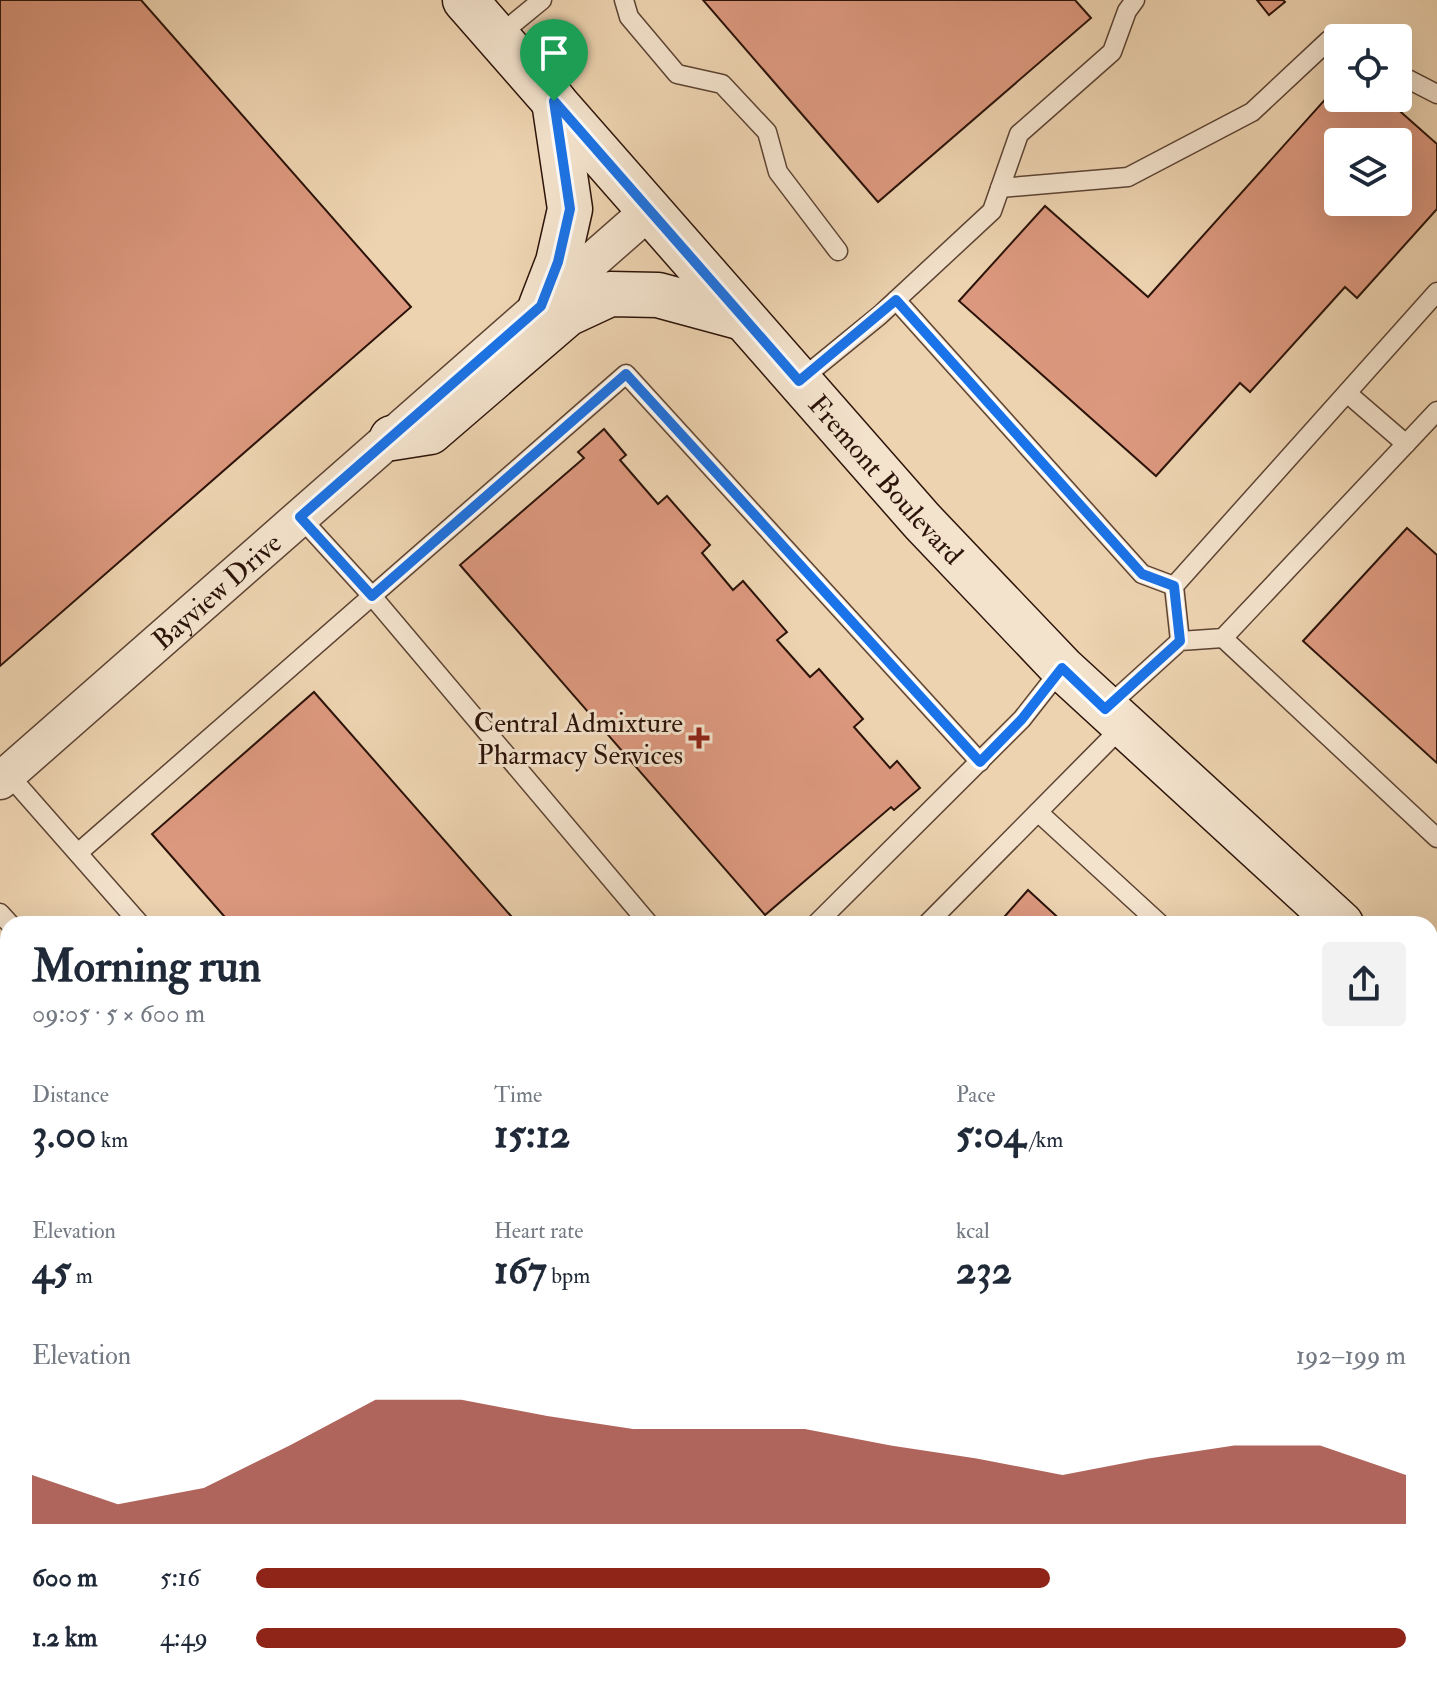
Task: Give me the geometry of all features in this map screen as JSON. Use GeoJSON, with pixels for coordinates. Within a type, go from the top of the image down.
{"type":"FeatureCollection","features":[{"type":"Feature","properties":{"kind":"main road","name":"Fremont Boulevard"},"geometry":{"type":"LineString","coordinates":[[465,0],[922,521],[1062,668],[1332,916]]}},
{"type":"Feature","properties":{"kind":"main road"},"geometry":{"type":"LineString","coordinates":[[541,306],[558,262],[570,209],[554,101]]}},
{"type":"Feature","properties":{"kind":"main road"},"geometry":{"type":"LineString","coordinates":[[392,438],[430,432],[567,314],[610,294],[658,295],[743,318]]}},
{"type":"Feature","properties":{"kind":"street","name":"Bayview Drive"},"geometry":{"type":"LineString","coordinates":[[4,777],[650,210]]}},
{"type":"Feature","properties":{"kind":"lane"},"geometry":{"type":"LineString","coordinates":[[497,37],[542,0]]}},
{"type":"Feature","properties":{"kind":"lane"},"geometry":{"type":"LineString","coordinates":[[624,0],[629,17],[677,74],[722,84],[767,132],[778,172],[838,251]]}},
{"type":"Feature","properties":{"kind":"lane"},"geometry":{"type":"LineString","coordinates":[[799,381],[896,300],[992,211],[1019,134],[1112,52],[1127,11],[1135,0]]}},
{"type":"Feature","properties":{"kind":"lane"},"geometry":{"type":"LineString","coordinates":[[1000,188],[1128,177],[1252,112],[1324,45]]}},
{"type":"Feature","properties":{"kind":"lane"},"geometry":{"type":"LineString","coordinates":[[1412,81],[1437,94]]}},
{"type":"Feature","properties":{"kind":"lane"},"geometry":{"type":"LineString","coordinates":[[1180,641],[1174,586],[1437,292]]}},
{"type":"Feature","properties":{"kind":"lane"},"geometry":{"type":"LineString","coordinates":[[896,300],[1142,574],[1174,586]]}},
{"type":"Feature","properties":{"kind":"lane"},"geometry":{"type":"LineString","coordinates":[[78,853],[626,374],[980,762]]}},
{"type":"Feature","properties":{"kind":"lane"},"geometry":{"type":"LineString","coordinates":[[1347,393],[1406,444]]}},
{"type":"Feature","properties":{"kind":"lane"},"geometry":{"type":"LineString","coordinates":[[935,916],[1038,812],[1180,641],[1223,638],[1437,411]]}},
{"type":"Feature","properties":{"kind":"lane"},"geometry":{"type":"LineString","coordinates":[[300,517],[372,596],[642,916]]}},
{"type":"Feature","properties":{"kind":"lane"},"geometry":{"type":"LineString","coordinates":[[1223,638],[1437,838]]}},
{"type":"Feature","properties":{"kind":"lane"},"geometry":{"type":"LineString","coordinates":[[824,916],[1022,719],[1062,668]]}},
{"type":"Feature","properties":{"kind":"lane"},"geometry":{"type":"LineString","coordinates":[[4,777],[78,853],[133,916]]}},
{"type":"Feature","properties":{"kind":"lane"},"geometry":{"type":"LineString","coordinates":[[1038,812],[1151,916]]}},
{"type":"Feature","properties":{"kind":"building"},"geometry":{"type":"Polygon","coordinates":[[[0,0],[141,0],[411,307],[0,666],[0,0]]]}},
{"type":"Feature","properties":{"kind":"building"},"geometry":{"type":"Polygon","coordinates":[[[703,0],[1075,0],[1091,18],[878,202],[703,0]]]}},
{"type":"Feature","properties":{"kind":"building"},"geometry":{"type":"Polygon","coordinates":[[[1257,0],[1283,0],[1285,2],[1269,15],[1257,0]]]}},
{"type":"Feature","properties":{"kind":"building"},"geometry":{"type":"Polygon","coordinates":[[[1324,101],[1324,112],[1401,112],[1437,144],[1437,209],[1357,298],[1345,287],[1250,392],[1240,383],[1156,476],[959,301],[1045,206],[1148,297],[1324,101]]]}},
{"type":"Feature","properties":{"kind":"building"},"geometry":{"type":"Polygon","coordinates":[[[604,429],[626,455],[620,460],[658,504],[667,496],[710,545],[702,553],[733,590],[743,581],[787,632],[777,640],[810,677],[819,669],[863,719],[854,727],[890,768],[897,761],[920,788],[894,810],[891,807],[765,915],[460,565],[584,458],[578,452],[604,429]]]}},
{"type":"Feature","properties":{"kind":"building"},"geometry":{"type":"Polygon","coordinates":[[[1407,528],[1437,555],[1437,763],[1303,641],[1407,528]]]}},
{"type":"Feature","properties":{"kind":"building"},"geometry":{"type":"Polygon","coordinates":[[[314,692],[511,916],[224,916],[152,834],[314,692]]]}},
{"type":"Feature","properties":{"kind":"building"},"geometry":{"type":"Polygon","coordinates":[[[1028,890],[1056,916],[1005,916],[1028,890]]]}},
{"type":"Feature","properties":{"kind":"place","name":"Central Admixture Pharmacy Services"},"geometry":{"type":"Point","coordinates":[699,738]}},
{"type":"Feature","properties":{"kind":"route"},"geometry":{"type":"LineString","coordinates":[[554,101],[799,381],[896,300],[1142,574],[1174,586],[1180,641],[1105,709],[1062,668],[1022,719],[980,762],[626,374],[372,596],[300,517],[541,306],[558,262],[570,209],[554,101]]}}]}
